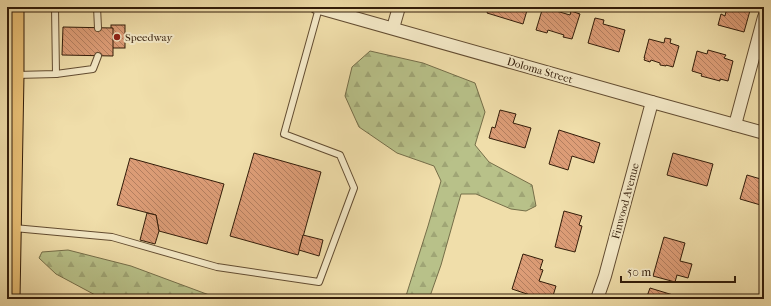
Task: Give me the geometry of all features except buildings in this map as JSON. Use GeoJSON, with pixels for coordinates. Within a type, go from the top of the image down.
{"type":"FeatureCollection","features":[{"type":"Feature","properties":{"kind":"main road"},"geometry":{"type":"LineString","coordinates":[[10,299],[14,7]]}},
{"type":"Feature","properties":{"kind":"street","name":"Doloma Street"},"geometry":{"type":"LineString","coordinates":[[317,7],[764,133]]}},
{"type":"Feature","properties":{"kind":"street"},"geometry":{"type":"LineString","coordinates":[[393,28],[399,7]]}},
{"type":"Feature","properties":{"kind":"street"},"geometry":{"type":"LineString","coordinates":[[735,125],[764,17]]}},
{"type":"Feature","properties":{"kind":"street","name":"Finwood Avenue"},"geometry":{"type":"LineString","coordinates":[[597,299],[605,276],[652,102]]}},
{"type":"Feature","properties":{"kind":"lane"},"geometry":{"type":"LineString","coordinates":[[55,7],[56,74]]}},
{"type":"Feature","properties":{"kind":"lane"},"geometry":{"type":"LineString","coordinates":[[97,7],[98,28]]}},
{"type":"Feature","properties":{"kind":"lane"},"geometry":{"type":"LineString","coordinates":[[12,228],[112,237],[217,267],[319,282],[354,188],[340,155],[284,134],[317,7]]}},
{"type":"Feature","properties":{"kind":"lane"},"geometry":{"type":"LineString","coordinates":[[14,75],[56,74],[93,69],[98,56]]}},
{"type":"Feature","properties":{"kind":"green space"},"geometry":{"type":"Polygon","coordinates":[[[370,51],[423,63],[475,83],[485,112],[475,145],[489,162],[532,185],[536,206],[526,211],[511,209],[476,194],[461,194],[441,265],[429,299],[405,299],[441,181],[434,166],[397,153],[359,127],[345,96],[352,67],[370,51]]]}},
{"type":"Feature","properties":{"kind":"green space"},"geometry":{"type":"Polygon","coordinates":[[[68,250],[131,266],[220,299],[128,299],[99,297],[56,274],[39,258],[42,252],[68,250]]]}},
{"type":"Feature","properties":{"kind":"place","name":"Speedway"},"geometry":{"type":"Point","coordinates":[117,37]}}]}
